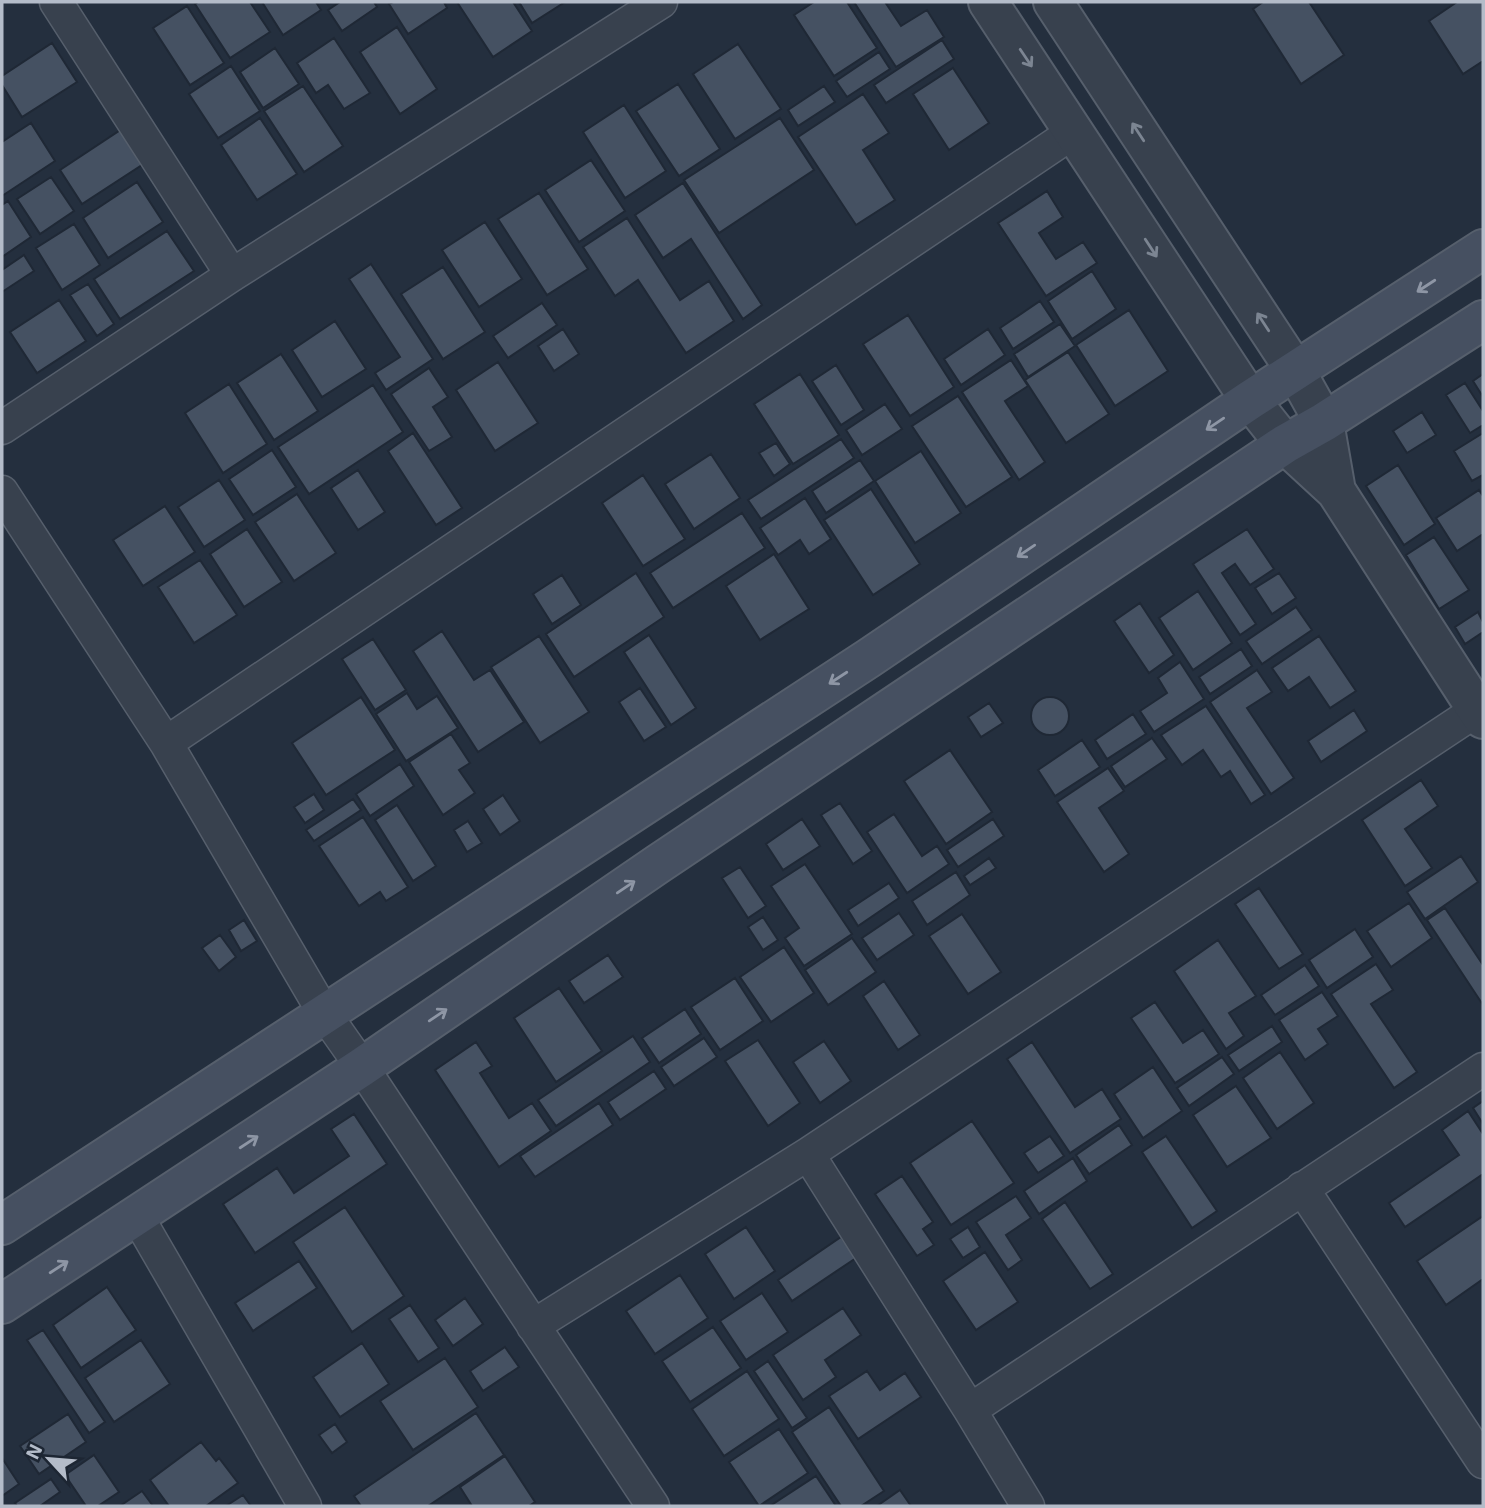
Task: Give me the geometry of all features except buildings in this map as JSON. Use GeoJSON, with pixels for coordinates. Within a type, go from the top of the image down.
{"type":"FeatureCollection","features":[{"type":"Feature","properties":{"kind":"main road"},"geometry":{"type":"LineString","coordinates":[[2,1225],[869,658],[1295,370],[1483,249]]}},
{"type":"Feature","properties":{"kind":"main road"},"geometry":{"type":"LineString","coordinates":[[2,1304],[362,1067],[1285,444],[1483,320]]}},
{"type":"Feature","properties":{"kind":"main road"},"geometry":{"type":"LineString","coordinates":[[628,814],[659,864]]}},
{"type":"Feature","properties":{"kind":"street"},"geometry":{"type":"LineString","coordinates":[[2,428],[232,275],[661,2]]}},
{"type":"Feature","properties":{"kind":"street"},"geometry":{"type":"LineString","coordinates":[[533,1326],[808,1154],[1480,714],[1336,491],[1285,444],[1250,400],[988,2]]}},
{"type":"Feature","properties":{"kind":"street"},"geometry":{"type":"LineString","coordinates":[[1053,2],[1295,370],[1324,422],[1336,491]]}},
{"type":"Feature","properties":{"kind":"street"},"geometry":{"type":"LineString","coordinates":[[63,4],[232,275]]}},
{"type":"Feature","properties":{"kind":"street"},"geometry":{"type":"LineString","coordinates":[[166,743],[1075,131]]}},
{"type":"Feature","properties":{"kind":"street"},"geometry":{"type":"LineString","coordinates":[[2,492],[166,743],[324,1013],[653,1506]]}},
{"type":"Feature","properties":{"kind":"street"},"geometry":{"type":"LineString","coordinates":[[970,1410],[1483,1069]]}},
{"type":"Feature","properties":{"kind":"street"},"geometry":{"type":"LineString","coordinates":[[808,1154],[1028,1506]]}},
{"type":"Feature","properties":{"kind":"street"},"geometry":{"type":"LineString","coordinates":[[1302,1188],[1483,1462]]}},
{"type":"Feature","properties":{"kind":"street"},"geometry":{"type":"LineString","coordinates":[[137,1216],[305,1506]]}}]}
